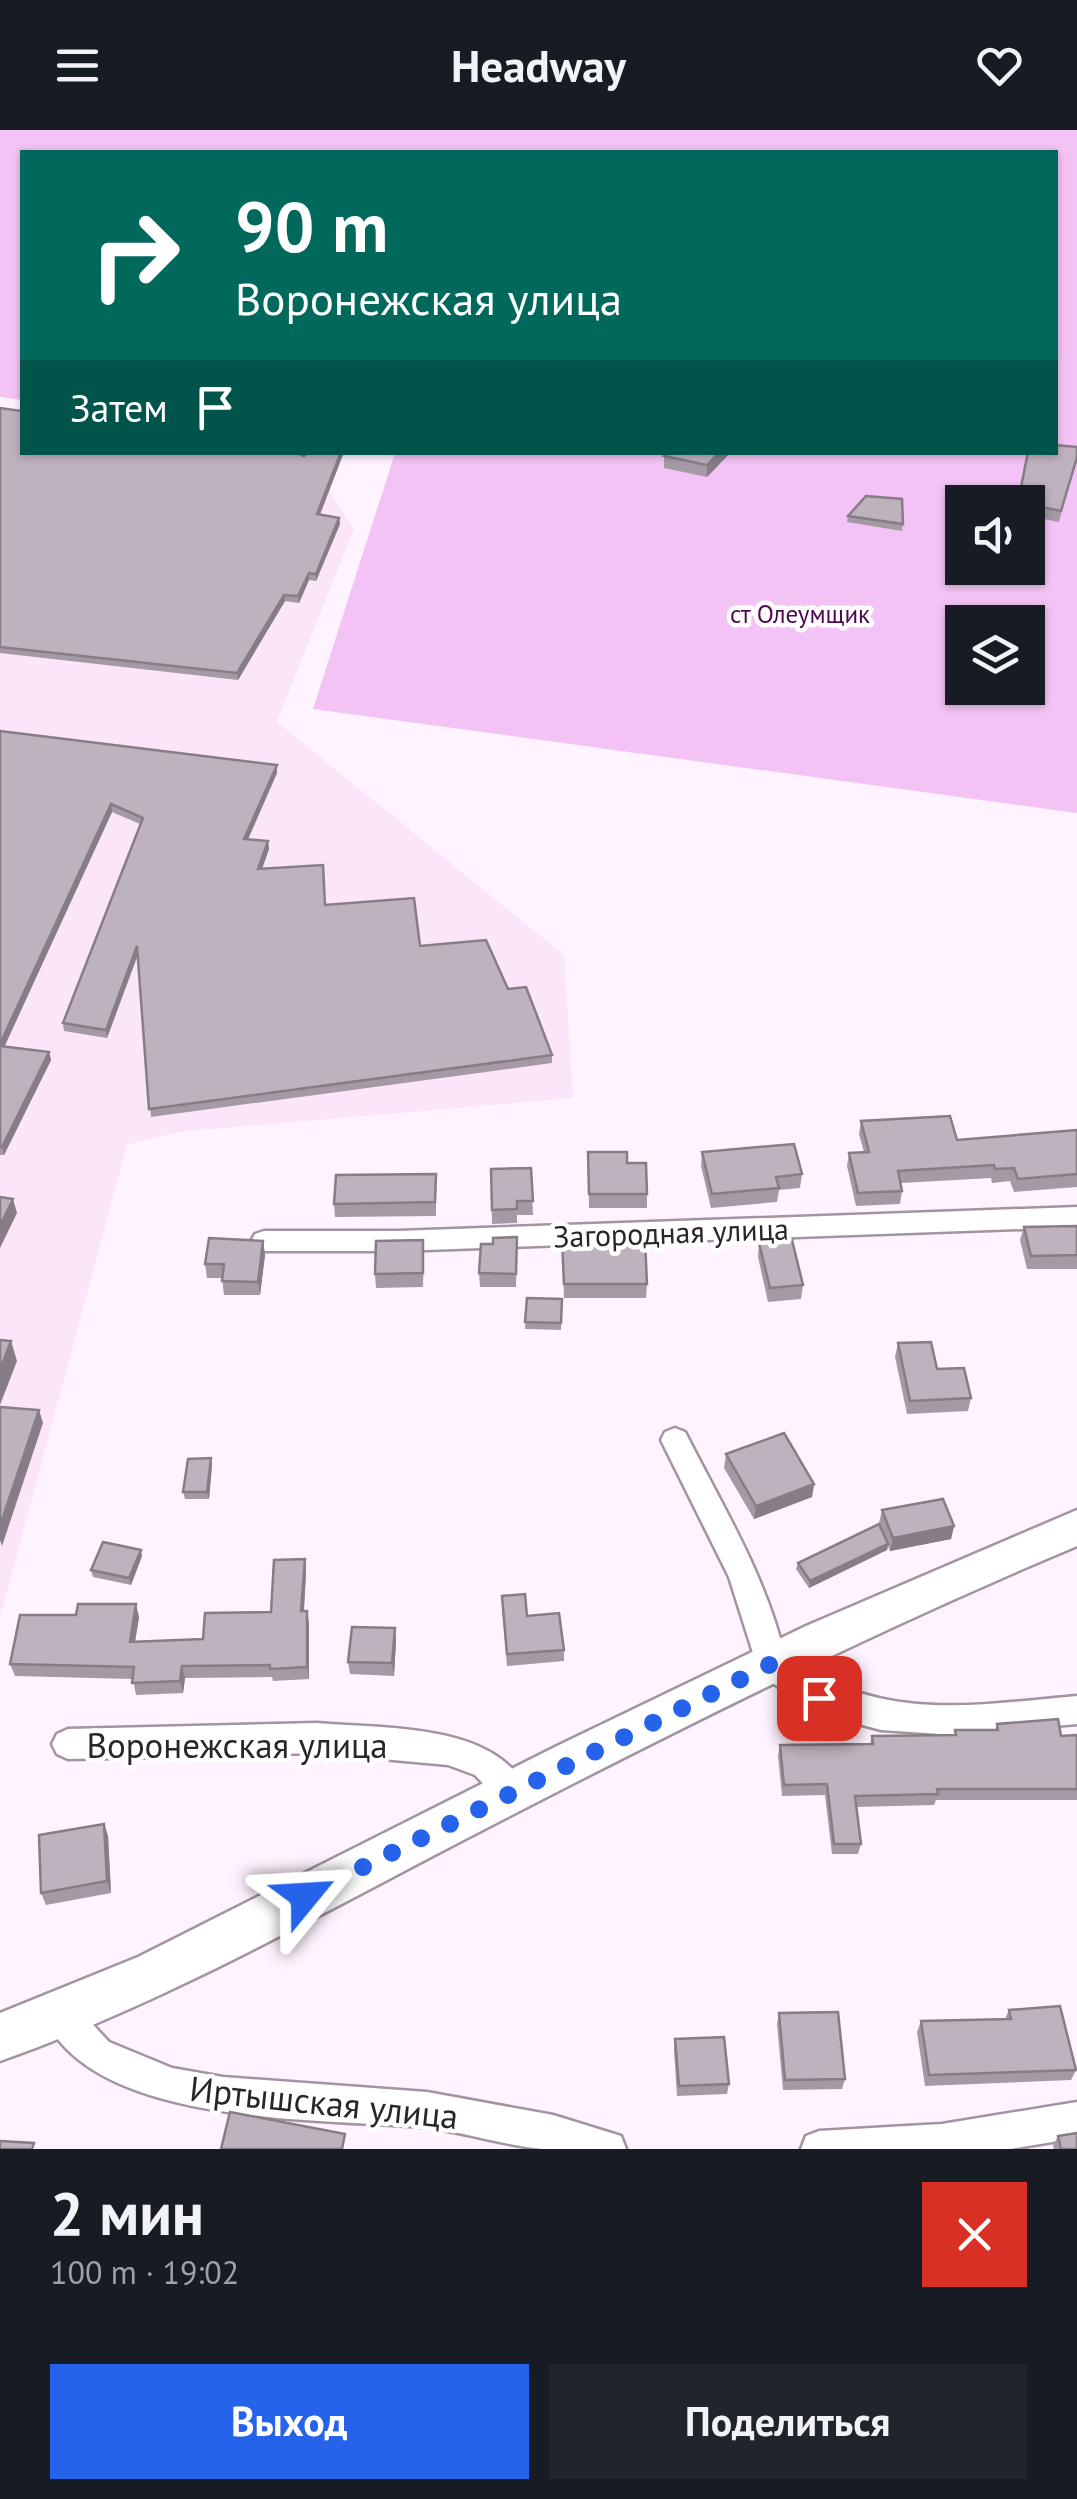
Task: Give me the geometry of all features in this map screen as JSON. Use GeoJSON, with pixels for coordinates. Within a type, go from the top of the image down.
{"type":"FeatureCollection","features":[{"type":"Feature","properties":{"kind":"main road"},"geometry":{"type":"LineString","coordinates":[[0,2037],[168,1966],[771,1664],[1077,1528]]}},
{"type":"Feature","properties":{"kind":"street","name":"Загородная улица"},"geometry":{"type":"LineString","coordinates":[[264,1241],[417,1241],[1077,1217]]}},
{"type":"Feature","properties":{"kind":"street"},"geometry":{"type":"LineString","coordinates":[[675,1440],[742,1566],[764,1621],[771,1664],[819,1698],[870,1714],[948,1721],[1077,1710]]}},
{"type":"Feature","properties":{"kind":"street","name":"Воронежская улица"},"geometry":{"type":"LineString","coordinates":[[68,1744],[317,1738],[448,1750],[486,1764],[511,1792]]}},
{"type":"Feature","properties":{"kind":"street","name":"Иртышская улица"},"geometry":{"type":"LineString","coordinates":[[60,2014],[97,2054],[171,2086],[223,2095],[427,2110],[553,2133],[608,2149]]}},
{"type":"Feature","properties":{"kind":"street"},"geometry":{"type":"LineString","coordinates":[[819,2149],[942,2142],[1077,2120]]}},
{"type":"Feature","properties":{"kind":"shaded area"},"geometry":{"type":"Polygon","coordinates":[[[0,428],[20,450],[20,455],[244,455],[310,463],[354,529],[277,722],[564,955],[573,1098],[177,1132],[127,1145],[0,1618],[0,428]]]}},
{"type":"Feature","properties":{"kind":"green space","name":"ст Олеумщик"},"geometry":{"type":"Polygon","coordinates":[[[0,130],[1077,130],[1077,813],[313,709],[394,455],[1058,455],[1058,150],[20,150],[20,400],[0,397],[0,130]]]}},
{"type":"Feature","properties":{"kind":"building"},"geometry":{"type":"Polygon","coordinates":[[[0,408],[20,411],[20,455],[340,455],[317,514],[339,518],[316,574],[309,573],[298,596],[284,595],[237,673],[0,647],[0,408]]]}},
{"type":"Feature","properties":{"kind":"building"},"geometry":{"type":"Polygon","coordinates":[[[1058,445],[1077,447],[1077,457],[1061,511],[1045,508],[1045,485],[1021,485],[1027,455],[1058,455],[1058,445]]]}},
{"type":"Feature","properties":{"kind":"building"},"geometry":{"type":"Polygon","coordinates":[[[665,455],[717,455],[707,465],[665,455]]]}},
{"type":"Feature","properties":{"kind":"building"},"geometry":{"type":"Polygon","coordinates":[[[866,496],[902,499],[903,524],[848,516],[866,496]]]}},
{"type":"Feature","properties":{"kind":"building"},"geometry":{"type":"Polygon","coordinates":[[[0,731],[277,765],[244,839],[268,841],[258,869],[323,865],[325,905],[414,898],[420,946],[486,940],[508,989],[526,987],[552,1055],[149,1109],[137,946],[106,1030],[63,1023],[143,818],[111,804],[0,1044],[0,731]]]}},
{"type":"Feature","properties":{"kind":"building"},"geometry":{"type":"Polygon","coordinates":[[[0,1046],[49,1052],[2,1147],[0,1147],[0,1046]]]}},
{"type":"Feature","properties":{"kind":"building"},"geometry":{"type":"Polygon","coordinates":[[[950,1116],[957,1140],[1077,1130],[1077,1174],[1018,1179],[1014,1168],[995,1169],[994,1165],[898,1171],[902,1191],[858,1193],[849,1153],[869,1152],[861,1121],[950,1116]]]}},
{"type":"Feature","properties":{"kind":"building"},"geometry":{"type":"Polygon","coordinates":[[[794,1144],[802,1174],[776,1177],[779,1188],[712,1194],[702,1152],[794,1144]]]}},
{"type":"Feature","properties":{"kind":"building"},"geometry":{"type":"Polygon","coordinates":[[[588,1152],[627,1152],[627,1163],[646,1163],[647,1194],[589,1194],[588,1152]]]}},
{"type":"Feature","properties":{"kind":"building"},"geometry":{"type":"Polygon","coordinates":[[[531,1168],[533,1201],[517,1201],[517,1209],[492,1210],[491,1169],[531,1168]]]}},
{"type":"Feature","properties":{"kind":"building"},"geometry":{"type":"Polygon","coordinates":[[[436,1174],[435,1202],[334,1204],[336,1175],[436,1174]]]}},
{"type":"Feature","properties":{"kind":"building"},"geometry":{"type":"Polygon","coordinates":[[[0,1197],[13,1199],[0,1226],[0,1197]]]}},
{"type":"Feature","properties":{"kind":"building"},"geometry":{"type":"Polygon","coordinates":[[[1077,1226],[1077,1255],[1031,1256],[1024,1227],[1077,1226]]]}},
{"type":"Feature","properties":{"kind":"building"},"geometry":{"type":"Polygon","coordinates":[[[517,1237],[516,1274],[479,1273],[481,1244],[493,1244],[493,1238],[517,1237]]]}},
{"type":"Feature","properties":{"kind":"building"},"geometry":{"type":"Polygon","coordinates":[[[209,1238],[263,1241],[258,1282],[222,1281],[224,1264],[205,1264],[209,1238]]]}},
{"type":"Feature","properties":{"kind":"building"},"geometry":{"type":"Polygon","coordinates":[[[423,1240],[423,1273],[375,1274],[376,1241],[423,1240]]]}},
{"type":"Feature","properties":{"kind":"building"},"geometry":{"type":"Polygon","coordinates":[[[645,1240],[647,1284],[564,1284],[562,1241],[645,1240]]]}},
{"type":"Feature","properties":{"kind":"building"},"geometry":{"type":"Polygon","coordinates":[[[792,1240],[803,1285],[770,1288],[759,1243],[792,1240]]]}},
{"type":"Feature","properties":{"kind":"building"},"geometry":{"type":"Polygon","coordinates":[[[527,1298],[562,1299],[561,1323],[525,1322],[527,1298]]]}},
{"type":"Feature","properties":{"kind":"building"},"geometry":{"type":"Polygon","coordinates":[[[0,1340],[11,1341],[0,1370],[0,1340]]]}},
{"type":"Feature","properties":{"kind":"building"},"geometry":{"type":"Polygon","coordinates":[[[931,1342],[937,1369],[964,1368],[971,1398],[910,1401],[898,1343],[931,1342]]]}},
{"type":"Feature","properties":{"kind":"building"},"geometry":{"type":"Polygon","coordinates":[[[0,1407],[39,1410],[0,1526],[0,1407]]]}},
{"type":"Feature","properties":{"kind":"building"},"geometry":{"type":"Polygon","coordinates":[[[784,1433],[814,1484],[756,1506],[726,1454],[784,1433]]]}},
{"type":"Feature","properties":{"kind":"building"},"geometry":{"type":"Polygon","coordinates":[[[211,1458],[207,1492],[183,1492],[188,1459],[211,1458]]]}},
{"type":"Feature","properties":{"kind":"building"},"geometry":{"type":"Polygon","coordinates":[[[943,1499],[954,1526],[893,1538],[882,1510],[943,1499]]]}},
{"type":"Feature","properties":{"kind":"building"},"geometry":{"type":"Polygon","coordinates":[[[879,1524],[888,1544],[810,1581],[798,1563],[879,1524]]]}},
{"type":"Feature","properties":{"kind":"building"},"geometry":{"type":"Polygon","coordinates":[[[103,1542],[141,1550],[129,1578],[91,1570],[103,1542]]]}},
{"type":"Feature","properties":{"kind":"building"},"geometry":{"type":"Polygon","coordinates":[[[305,1559],[301,1611],[307,1611],[307,1667],[182,1666],[180,1681],[132,1683],[134,1667],[10,1664],[20,1615],[76,1615],[78,1604],[136,1604],[130,1642],[203,1639],[205,1613],[271,1612],[274,1560],[305,1559]]]}},
{"type":"Feature","properties":{"kind":"building"},"geometry":{"type":"Polygon","coordinates":[[[525,1594],[527,1616],[559,1613],[564,1650],[507,1654],[502,1596],[525,1594]]]}},
{"type":"Feature","properties":{"kind":"building"},"geometry":{"type":"Polygon","coordinates":[[[352,1627],[395,1628],[392,1663],[348,1662],[352,1627]]]}},
{"type":"Feature","properties":{"kind":"building"},"geometry":{"type":"Polygon","coordinates":[[[1058,1719],[1061,1736],[1077,1735],[1077,1789],[937,1789],[938,1794],[855,1796],[861,1844],[834,1844],[827,1784],[784,1785],[780,1745],[873,1744],[872,1736],[956,1735],[955,1730],[998,1730],[997,1724],[1058,1719]]]}},
{"type":"Feature","properties":{"kind":"building"},"geometry":{"type":"Polygon","coordinates":[[[104,1824],[107,1881],[41,1893],[39,1835],[104,1824]]]}},
{"type":"Feature","properties":{"kind":"building"},"geometry":{"type":"Polygon","coordinates":[[[1060,2006],[1076,2070],[929,2075],[921,2021],[1011,2019],[1009,2010],[1060,2006]]]}},
{"type":"Feature","properties":{"kind":"building"},"geometry":{"type":"Polygon","coordinates":[[[838,2012],[845,2079],[785,2080],[779,2013],[838,2012]]]}},
{"type":"Feature","properties":{"kind":"building"},"geometry":{"type":"Polygon","coordinates":[[[724,2037],[729,2084],[679,2086],[675,2039],[724,2037]]]}},
{"type":"Feature","properties":{"kind":"building"},"geometry":{"type":"Polygon","coordinates":[[[230,2112],[345,2134],[342,2149],[221,2149],[230,2112]]]}},
{"type":"Feature","properties":{"kind":"building"},"geometry":{"type":"Polygon","coordinates":[[[1077,2133],[1077,2149],[1061,2149],[1058,2136],[1077,2133]]]}},
{"type":"Feature","properties":{"kind":"building"},"geometry":{"type":"Polygon","coordinates":[[[0,2141],[34,2143],[32,2149],[0,2149],[0,2141]]]}},
{"type":"Feature","properties":{"kind":"route"},"geometry":{"type":"LineString","coordinates":[[305,1896],[771,1664],[819,1698]]}}]}
